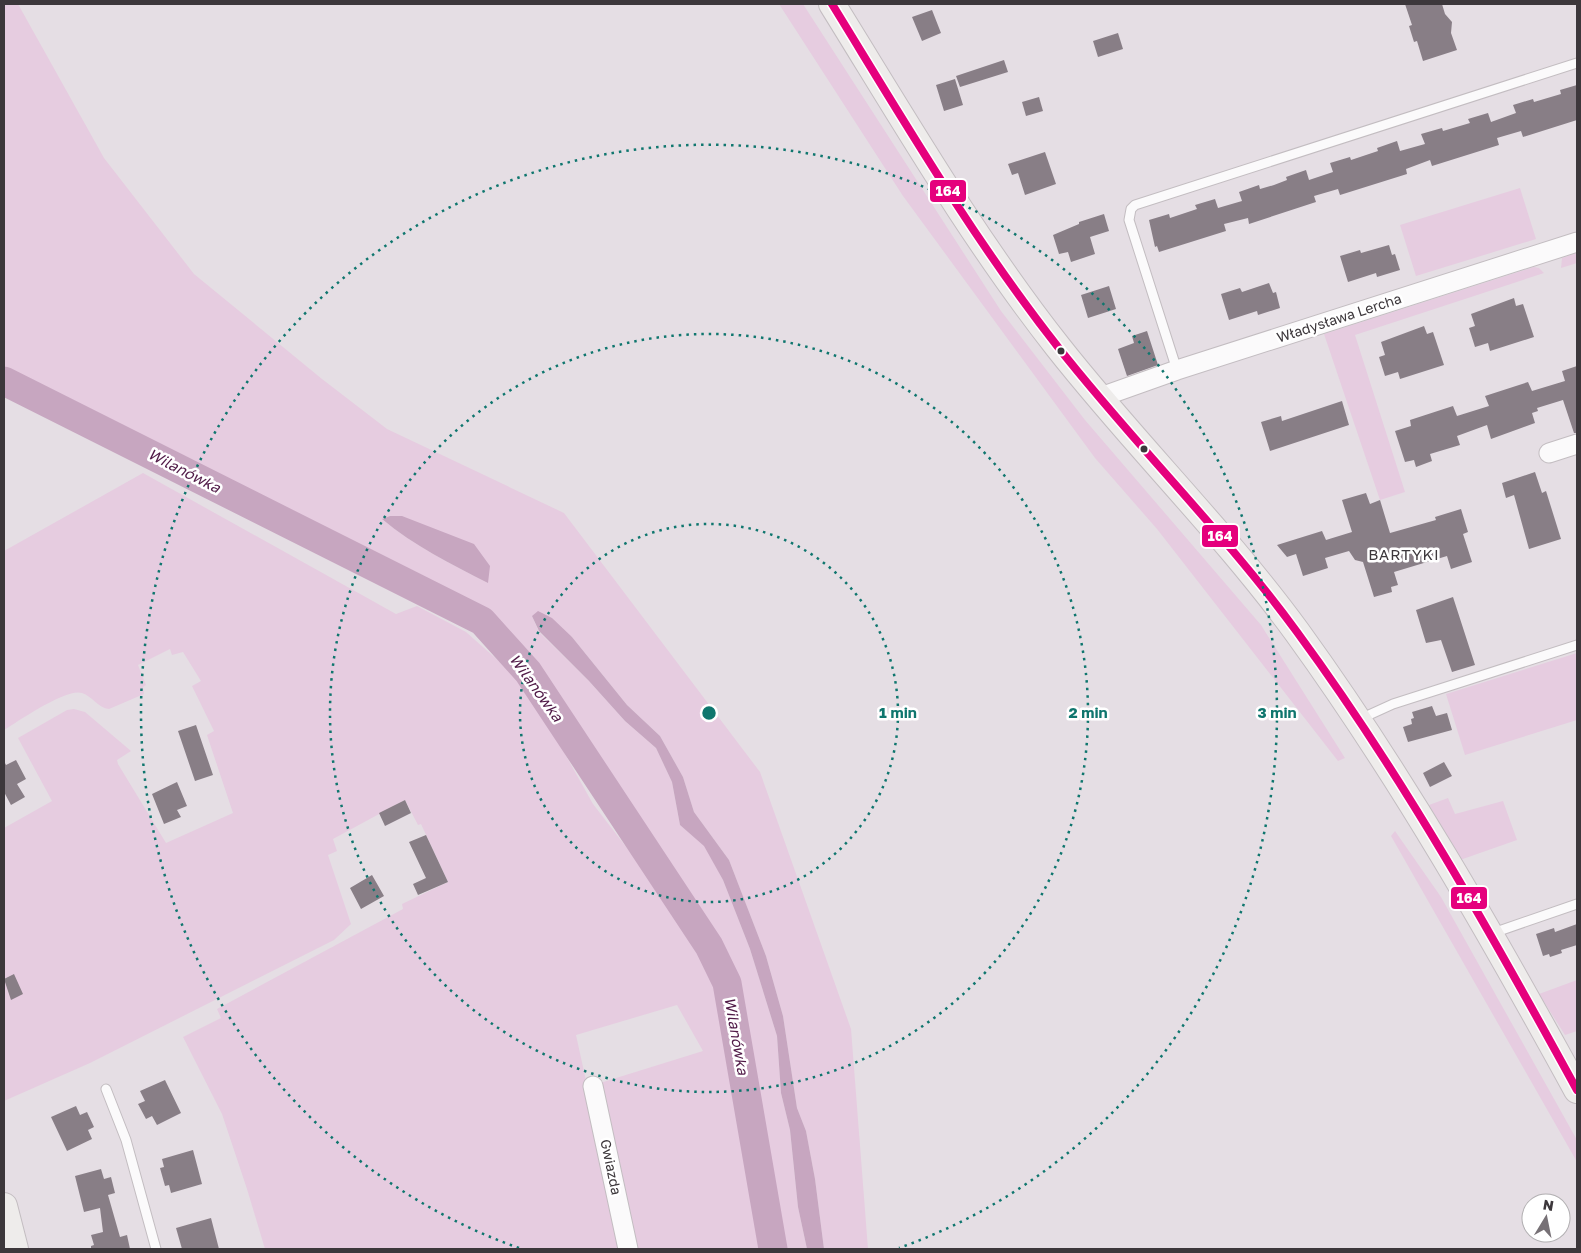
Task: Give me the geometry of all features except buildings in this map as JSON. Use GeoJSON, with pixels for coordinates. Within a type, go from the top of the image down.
{"type":"FeatureCollection","features":[{"type":"Feature","properties":{"kind":"street"},"geometry":{"type":"LineString","coordinates":[[832,4],[943,184],[1050,336],[1238,557],[1296,631],[1388,763],[1490,935],[1577,1090]]}},
{"type":"Feature","properties":{"kind":"street","name":"Władysława Lercha"},"geometry":{"type":"LineString","coordinates":[[1101,397],[1176,370],[1577,242]]}},
{"type":"Feature","properties":{"kind":"street"},"geometry":{"type":"LineString","coordinates":[[1549,453],[1577,444]]}},
{"type":"Feature","properties":{"kind":"street","name":"Gwiazda"},"geometry":{"type":"LineString","coordinates":[[593,1086],[628,1249]]}},
{"type":"Feature","properties":{"kind":"street"},"geometry":{"type":"LineString","coordinates":[[4,1206],[15,1249]]}},
{"type":"Feature","properties":{"kind":"lane"},"geometry":{"type":"LineString","coordinates":[[1176,370],[1129,220],[1131,208],[1140,201],[1577,63]]}},
{"type":"Feature","properties":{"kind":"lane"},"geometry":{"type":"LineString","coordinates":[[1358,720],[1393,704],[1577,645]]}},
{"type":"Feature","properties":{"kind":"lane"},"geometry":{"type":"LineString","coordinates":[[1490,935],[1577,904]]}},
{"type":"Feature","properties":{"kind":"lane"},"geometry":{"type":"LineString","coordinates":[[106,1089],[126,1140],[156,1249]]}},
{"type":"Feature","properties":{"kind":"shaded area"},"geometry":{"type":"Polygon","coordinates":[[[4,4],[18,4],[104,158],[194,274],[322,379],[387,429],[564,513],[760,772],[851,1029],[868,1249],[824,1249],[815,1179],[806,1131],[797,1108],[783,1016],[766,956],[729,860],[694,812],[683,777],[660,736],[627,705],[572,637],[532,616],[539,632],[589,681],[625,721],[656,748],[672,782],[680,825],[705,846],[723,880],[750,949],[777,1036],[781,1093],[790,1130],[798,1207],[807,1249],[781,1249],[737,978],[536,670],[500,631],[475,611],[4,369],[4,4]],[[382,519],[420,546],[488,583],[382,519]]]}},
{"type":"Feature","properties":{"kind":"shaded area"},"geometry":{"type":"Polygon","coordinates":[[[779,4],[803,4],[1001,311],[1085,420],[1261,625],[1345,758],[1338,761],[1157,529],[1095,458],[903,196],[779,4]]]}},
{"type":"Feature","properties":{"kind":"shaded area"},"geometry":{"type":"Polygon","coordinates":[[[1520,188],[1536,239],[1416,276],[1400,225],[1520,188]]]}},
{"type":"Feature","properties":{"kind":"shaded area"},"geometry":{"type":"Polygon","coordinates":[[[1577,253],[1577,263],[1561,268],[1562,258],[1577,253]]]}},
{"type":"Feature","properties":{"kind":"shaded area"},"geometry":{"type":"Polygon","coordinates":[[[1534,267],[1539,268],[1544,273],[1355,335],[1405,492],[1380,500],[1324,334],[1534,267]]]}},
{"type":"Feature","properties":{"kind":"shaded area"},"geometry":{"type":"Polygon","coordinates":[[[143,473],[396,614],[417,606],[466,632],[520,680],[551,729],[593,804],[654,883],[717,982],[730,1043],[740,1130],[764,1249],[633,1249],[600,1083],[703,1051],[677,1005],[576,1035],[621,1240],[616,1249],[265,1249],[222,1114],[183,1037],[221,1018],[217,1009],[403,909],[402,904],[448,882],[421,824],[418,825],[405,800],[333,839],[337,851],[328,855],[351,924],[334,940],[90,1063],[4,1101],[4,828],[52,801],[18,738],[67,710],[74,709],[85,712],[131,751],[117,760],[118,764],[166,843],[233,813],[207,735],[214,731],[192,686],[201,681],[183,652],[172,655],[170,649],[138,665],[146,685],[143,687],[144,694],[109,709],[82,693],[65,695],[4,730],[4,551],[143,473]]]}},
{"type":"Feature","properties":{"kind":"shaded area"},"geometry":{"type":"Polygon","coordinates":[[[390,516],[402,516],[474,544],[490,566],[488,583],[420,546],[382,519],[390,516]]]}},
{"type":"Feature","properties":{"kind":"shaded area"},"geometry":{"type":"Polygon","coordinates":[[[538,611],[552,618],[572,637],[627,705],[660,736],[683,777],[694,812],[729,860],[766,956],[783,1016],[797,1108],[806,1131],[815,1179],[824,1249],[807,1249],[798,1207],[790,1130],[781,1093],[777,1036],[750,949],[723,880],[704,846],[680,825],[672,782],[656,748],[625,721],[589,681],[539,631],[532,616],[538,611]]]}},
{"type":"Feature","properties":{"kind":"shaded area"},"geometry":{"type":"Polygon","coordinates":[[[1577,653],[1577,720],[1465,755],[1446,694],[1577,653]]]}},
{"type":"Feature","properties":{"kind":"shaded area"},"geometry":{"type":"Polygon","coordinates":[[[1448,798],[1455,814],[1503,801],[1517,840],[1460,860],[1429,805],[1448,798]]]}},
{"type":"Feature","properties":{"kind":"shaded area"},"geometry":{"type":"Polygon","coordinates":[[[1395,831],[1441,897],[1577,1140],[1577,1162],[1391,836],[1395,831]]]}},
{"type":"Feature","properties":{"kind":"shaded area"},"geometry":{"type":"Polygon","coordinates":[[[1577,980],[1577,1031],[1565,1035],[1539,994],[1577,980]]]}},
{"type":"Feature","properties":{"kind":"waterway","name":"Wilanówka"},"geometry":{"type":"LineString","coordinates":[[4,381],[482,621],[528,672],[709,946],[727,983],[773,1249]]}},
{"type":"Feature","properties":{"kind":"transit line","name":"164"},"geometry":{"type":"LineString","coordinates":[[832,4],[940,179],[1027,306],[1087,383],[1240,559],[1297,632],[1336,687],[1410,799],[1479,914],[1577,1090]]}},
{"type":"Feature","properties":{"kind":"district","name":"BARTYKI"},"geometry":{"type":"Point","coordinates":[1404,555]}}]}
